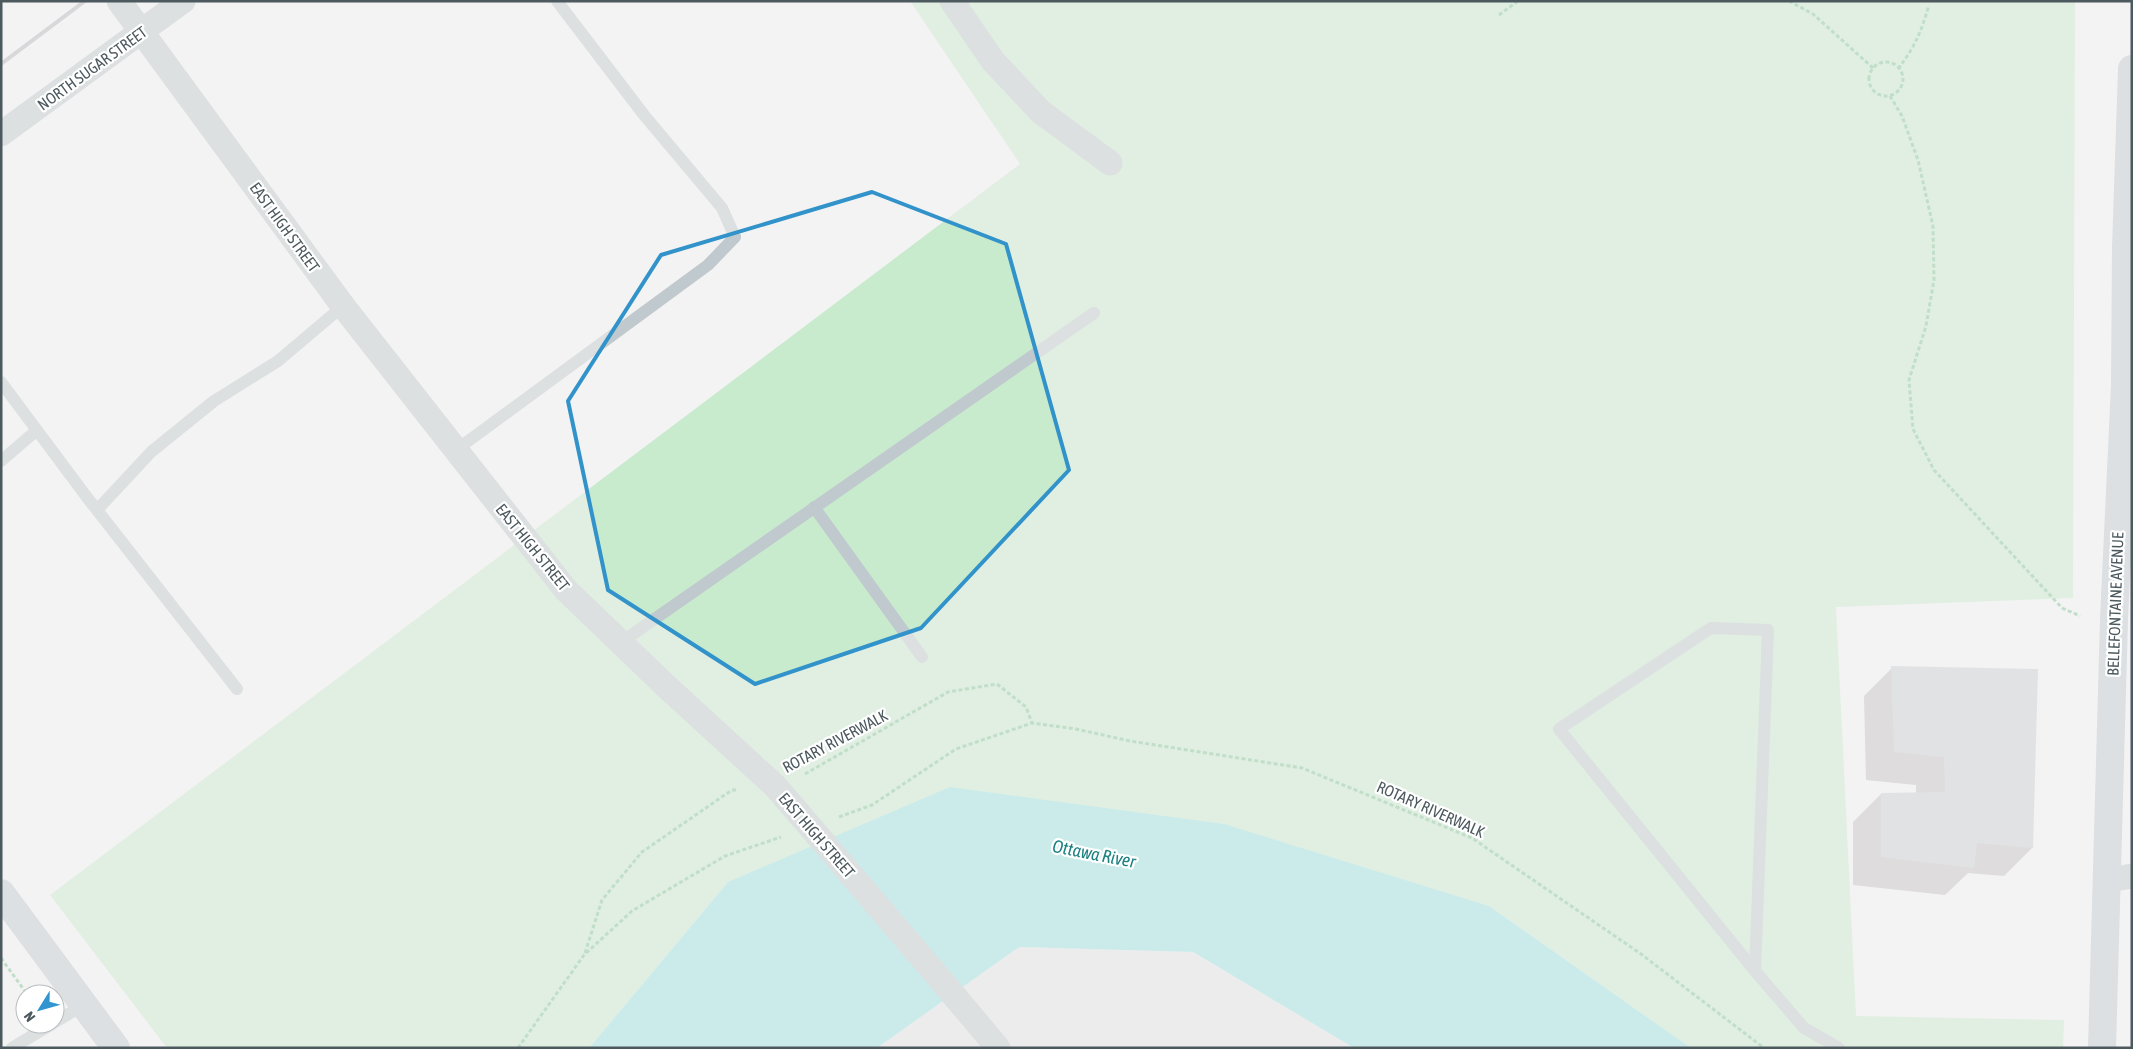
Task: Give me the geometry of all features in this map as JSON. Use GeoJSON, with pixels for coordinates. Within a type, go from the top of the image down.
{"type":"FeatureCollection","features":[{"type":"Feature","properties":{"kind":"street","name":"EAST HIGH STREET"},"geometry":{"type":"LineString","coordinates":[[119,1],[343,306],[566,590],[620,643],[775,786],[998,1048]]}},
{"type":"Feature","properties":{"kind":"street","name":"NORTH SUGAR STREET"},"geometry":{"type":"LineString","coordinates":[[1,134],[183,1]]}},
{"type":"Feature","properties":{"kind":"street"},"geometry":{"type":"LineString","coordinates":[[952,1],[994,61],[1041,112],[1110,163]]}},
{"type":"Feature","properties":{"kind":"street","name":"BELLEFONTAINE AVENUE"},"geometry":{"type":"LineString","coordinates":[[2102,1048],[2120,878],[2114,619],[2126,456],[2128,386],[2126,248],[2132,70]]}},
{"type":"Feature","properties":{"kind":"street"},"geometry":{"type":"LineString","coordinates":[[1,893],[116,1048]]}},
{"type":"Feature","properties":{"kind":"lane"},"geometry":{"type":"LineString","coordinates":[[456,450],[708,265],[735,237],[722,208],[644,115],[557,1]]}},
{"type":"Feature","properties":{"kind":"lane"},"geometry":{"type":"LineString","coordinates":[[97,510],[151,452],[214,401],[278,361],[343,306]]}},
{"type":"Feature","properties":{"kind":"lane"},"geometry":{"type":"LineString","coordinates":[[620,643],[1094,313]]}},
{"type":"Feature","properties":{"kind":"lane"},"geometry":{"type":"LineString","coordinates":[[1,382],[97,510],[237,689]]}},
{"type":"Feature","properties":{"kind":"lane"},"geometry":{"type":"LineString","coordinates":[[1,461],[37,430]]}},
{"type":"Feature","properties":{"kind":"lane"},"geometry":{"type":"LineString","coordinates":[[814,507],[922,658]]}},
{"type":"Feature","properties":{"kind":"lane"},"geometry":{"type":"LineString","coordinates":[[1756,971],[1768,630],[1711,628],[1559,729],[1756,971],[1804,1028],[1838,1048]]}},
{"type":"Feature","properties":{"kind":"lane"},"geometry":{"type":"LineString","coordinates":[[65,1016],[84,1005]]}},
{"type":"Feature","properties":{"kind":"lane"},"geometry":{"type":"LineString","coordinates":[[12,1048],[35,1034]]}},
{"type":"Feature","properties":{"kind":"path"},"geometry":{"type":"LineString","coordinates":[[1499,15],[1518,1]]}},
{"type":"Feature","properties":{"kind":"path"},"geometry":{"type":"LineString","coordinates":[[1789,1],[1812,14],[1873,68]]}},
{"type":"Feature","properties":{"kind":"path"},"geometry":{"type":"LineString","coordinates":[[1898,69],[1914,49],[1921,34],[1929,2]]}},
{"type":"Feature","properties":{"kind":"path"},"geometry":{"type":"LineString","coordinates":[[1889,63],[1898,69],[1902,78],[1900,88],[1890,96],[1882,96],[1873,90],[1869,79],[1873,68],[1877,65],[1889,63]]}},
{"type":"Feature","properties":{"kind":"path"},"geometry":{"type":"LineString","coordinates":[[1890,96],[1902,116],[1918,160],[1933,226],[1934,280],[1926,326],[1909,380],[1913,429],[1934,470],[2062,608],[2080,616]]}},
{"type":"Feature","properties":{"kind":"path","name":"ROTARY RIVERWALK"},"geometry":{"type":"LineString","coordinates":[[584,955],[602,900],[642,852],[732,790],[775,786],[824,764],[948,692],[997,684],[1026,707],[1032,723]]}},
{"type":"Feature","properties":{"kind":"path","name":"ROTARY RIVERWALK"},"geometry":{"type":"LineString","coordinates":[[956,749],[1032,723],[1076,729],[1130,741],[1302,768],[1472,838],[1641,954],[1764,1048]]}},
{"type":"Feature","properties":{"kind":"path","name":"ROTARY RIVERWALK"},"geometry":{"type":"LineString","coordinates":[[518,1048],[584,955],[632,911]]}},
{"type":"Feature","properties":{"kind":"path"},"geometry":{"type":"LineString","coordinates":[[1,958],[20,984]]}},
{"type":"Feature","properties":{"kind":"highlighted area"},"geometry":{"type":"Polygon","coordinates":[[[872,192],[1006,244],[1069,470],[921,628],[755,684],[608,590],[568,401],[661,255],[872,192]]]}},
{"type":"Feature","properties":{"kind":"shaded area"},"geometry":{"type":"Polygon","coordinates":[[[1019,947],[1193,952],[1354,1048],[877,1048],[1019,947]]]}},
{"type":"Feature","properties":{"kind":"green space"},"geometry":{"type":"Polygon","coordinates":[[[910,1],[2075,1],[2073,598],[1836,607],[1856,1016],[2064,1020],[2063,1048],[1691,1048],[1489,906],[728,882],[589,1048],[167,1048],[50,895],[1020,164],[910,1]]]}},
{"type":"Feature","properties":{"kind":"water","name":"Ottawa River"},"geometry":{"type":"Polygon","coordinates":[[[950,787],[1224,824],[1489,906],[1691,1048],[1354,1048],[1193,952],[1019,947],[877,1048],[589,1048],[728,882],[950,787]]]}},
{"type":"Feature","properties":{"kind":"building"},"geometry":{"type":"Polygon","coordinates":[[[1891,666],[2038,669],[2033,848],[1977,843],[1974,868],[1881,857],[1881,793],[1945,792],[1944,757],[1894,752],[1891,666]]]}},
{"type":"Feature","properties":{"kind":"railway"},"geometry":{"type":"LineString","coordinates":[[1,64],[85,1]]}}]}
